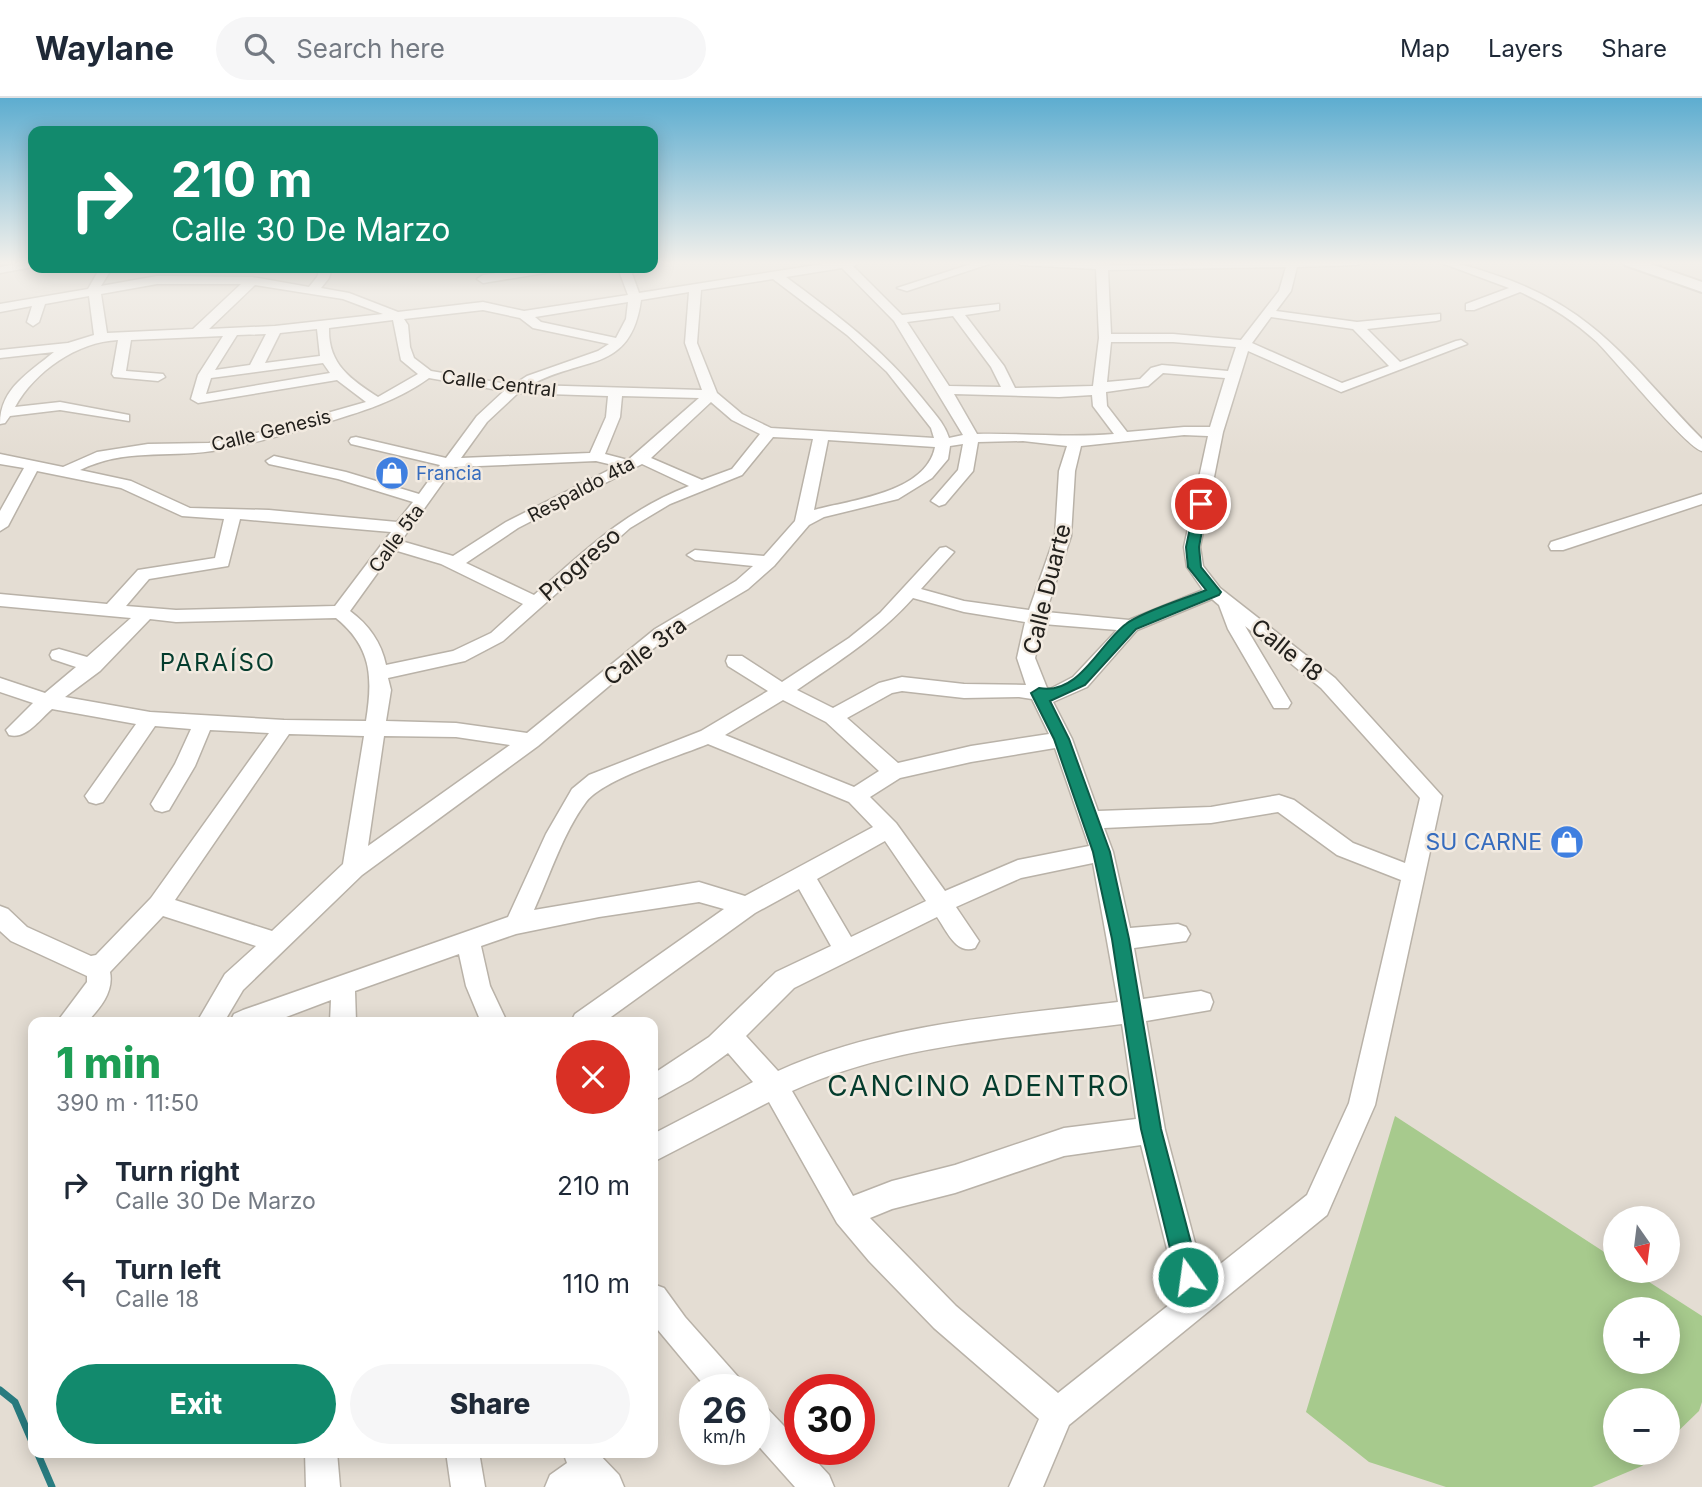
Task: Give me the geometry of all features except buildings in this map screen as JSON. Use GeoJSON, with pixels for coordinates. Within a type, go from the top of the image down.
{"type":"FeatureCollection","features":[{"type":"Feature","properties":{"kind":"street"},"geometry":{"type":"LineString","coordinates":[[100,327],[102,337]]}},
{"type":"Feature","properties":{"kind":"street"},"geometry":{"type":"LineString","coordinates":[[198,332],[203,327]]}},
{"type":"Feature","properties":{"kind":"street"},"geometry":{"type":"LineString","coordinates":[[0,354],[69,346],[102,337],[125,335],[313,327]]}},
{"type":"Feature","properties":{"kind":"street"},"geometry":{"type":"LineString","coordinates":[[323,327],[321,342],[327,359],[338,376],[377,403]]}},
{"type":"Feature","properties":{"kind":"street","name":"Calle Central"},"geometry":{"type":"LineString","coordinates":[[402,327],[403,346],[408,360],[426,374],[515,389],[711,394]]}},
{"type":"Feature","properties":{"kind":"street"},"geometry":{"type":"LineString","coordinates":[[545,327],[620,343],[628,327]]}},
{"type":"Feature","properties":{"kind":"street"},"geometry":{"type":"LineString","coordinates":[[692,327],[691,343],[711,394],[726,411],[744,423],[769,432],[821,438],[943,443],[972,438],[1023,437],[1075,442],[1184,431],[1216,432]]}},
{"type":"Feature","properties":{"kind":"street"},"geometry":{"type":"LineString","coordinates":[[845,327],[892,369],[932,415],[943,443]]}},
{"type":"Feature","properties":{"kind":"street"},"geometry":{"type":"LineString","coordinates":[[904,327],[972,438],[965,471],[939,501]]}},
{"type":"Feature","properties":{"kind":"street"},"geometry":{"type":"LineString","coordinates":[[967,327],[997,366],[1009,390]]}},
{"type":"Feature","properties":{"kind":"street"},"geometry":{"type":"LineString","coordinates":[[1105,327],[1100,406],[1125,439]]}},
{"type":"Feature","properties":{"kind":"street","name":"Calle 18"},"geometry":{"type":"LineString","coordinates":[[1058,1414],[1317,1205],[1362,1105],[1431,796],[1328,683],[1220,596],[1195,567],[1192,547],[1216,432],[1244,344],[1257,327]]}},
{"type":"Feature","properties":{"kind":"street"},"geometry":{"type":"LineString","coordinates":[[1358,327],[1397,366]]}},
{"type":"Feature","properties":{"kind":"street"},"geometry":{"type":"LineString","coordinates":[[1585,327],[1702,447]]}},
{"type":"Feature","properties":{"kind":"street"},"geometry":{"type":"LineString","coordinates":[[255,369],[275,330]]}},
{"type":"Feature","properties":{"kind":"street"},"geometry":{"type":"LineString","coordinates":[[233,331],[205,375],[198,399],[338,376]]}},
{"type":"Feature","properties":{"kind":"street"},"geometry":{"type":"LineString","coordinates":[[125,335],[119,374],[158,377]]}},
{"type":"Feature","properties":{"kind":"street"},"geometry":{"type":"LineString","coordinates":[[1105,338],[1173,338],[1244,344],[1341,388],[1461,344]]}},
{"type":"Feature","properties":{"kind":"street","name":"Calle 5ta"},"geometry":{"type":"LineString","coordinates":[[340,612],[482,419],[515,389],[532,379],[603,354],[620,343]]}},
{"type":"Feature","properties":{"kind":"street"},"geometry":{"type":"LineString","coordinates":[[2,416],[18,389],[69,346]]}},
{"type":"Feature","properties":{"kind":"street"},"geometry":{"type":"LineString","coordinates":[[205,375],[327,359]]}},
{"type":"Feature","properties":{"kind":"street"},"geometry":{"type":"LineString","coordinates":[[945,390],[1059,393],[1099,390],[1112,385],[1143,383],[1162,369],[1233,375]]}},
{"type":"Feature","properties":{"kind":"street","name":"Calle Genesis"},"geometry":{"type":"LineString","coordinates":[[67,471],[97,456],[148,448],[230,444],[377,403],[404,390],[426,374]]}},
{"type":"Feature","properties":{"kind":"street"},"geometry":{"type":"LineString","coordinates":[[0,392],[18,389]]}},
{"type":"Feature","properties":{"kind":"street"},"geometry":{"type":"LineString","coordinates":[[596,457],[613,417],[615,392]]}},
{"type":"Feature","properties":{"kind":"street","name":"Respaldo 4ta"},"geometry":{"type":"LineString","coordinates":[[454,563],[512,526],[636,461],[711,394]]}},
{"type":"Feature","properties":{"kind":"street"},"geometry":{"type":"LineString","coordinates":[[2,416],[60,406],[124,418]]}},
{"type":"Feature","properties":{"kind":"street"},"geometry":{"type":"LineString","coordinates":[[1679,425],[1702,425]]}},
{"type":"Feature","properties":{"kind":"street","name":"Progreso"},"geometry":{"type":"LineString","coordinates":[[380,673],[458,656],[497,637],[624,525],[664,500],[737,472],[769,432]]}},
{"type":"Feature","properties":{"kind":"street"},"geometry":{"type":"LineString","coordinates":[[803,522],[821,438]]}},
{"type":"Feature","properties":{"kind":"street"},"geometry":{"type":"LineString","coordinates":[[356,441],[450,463],[596,457],[636,461],[699,485]]}},
{"type":"Feature","properties":{"kind":"street","name":"Calle Duarte"},"geometry":{"type":"LineString","coordinates":[[1075,442],[1067,471],[1063,536],[1035,619],[1026,658],[1039,693],[1062,739],[1102,852],[1121,939],[1151,1129],[1195,1301]]}},
{"type":"Feature","properties":{"kind":"street","name":"Calle 3ra"},"geometry":{"type":"LineString","coordinates":[[214,1017],[234,982],[354,869],[531,741],[661,633],[742,585],[768,562],[803,522],[819,513],[892,496],[904,490],[927,475],[940,459],[943,443]]}},
{"type":"Feature","properties":{"kind":"street"},"geometry":{"type":"LineString","coordinates":[[0,459],[126,484],[188,513],[269,515],[404,528]]}},
{"type":"Feature","properties":{"kind":"street"},"geometry":{"type":"LineString","coordinates":[[274,461],[341,475],[424,500]]}},
{"type":"Feature","properties":{"kind":"street"},"geometry":{"type":"LineString","coordinates":[[1,524],[32,467]]}},
{"type":"Feature","properties":{"kind":"street"},"geometry":{"type":"LineString","coordinates":[[1558,547],[1702,499]]}},
{"type":"Feature","properties":{"kind":"street"},"geometry":{"type":"LineString","coordinates":[[111,611],[144,573],[222,562],[233,516]]}},
{"type":"Feature","properties":{"kind":"street"},"geometry":{"type":"LineString","coordinates":[[392,544],[454,563],[535,603]]}},
{"type":"Feature","properties":{"kind":"street"},"geometry":{"type":"LineString","coordinates":[[516,924],[557,834],[579,795],[596,781],[708,736],[782,691],[855,642],[886,617],[946,552]]}},
{"type":"Feature","properties":{"kind":"street"},"geometry":{"type":"LineString","coordinates":[[695,555],[768,562]]}},
{"type":"Feature","properties":{"kind":"street"},"geometry":{"type":"LineString","coordinates":[[909,591],[965,608],[1035,619],[1073,619],[1131,626],[1220,596],[1281,703]]}},
{"type":"Feature","properties":{"kind":"street"},"geometry":{"type":"LineString","coordinates":[[0,600],[145,614],[340,612],[359,627],[373,649],[380,673],[381,690],[354,869]]}},
{"type":"Feature","properties":{"kind":"street"},"geometry":{"type":"LineString","coordinates":[[16,730],[47,701],[93,666],[145,614]]}},
{"type":"Feature","properties":{"kind":"street"},"geometry":{"type":"LineString","coordinates":[[833,717],[886,688],[902,684],[964,691],[1019,690],[1052,696],[1080,682],[1131,626]]}},
{"type":"Feature","properties":{"kind":"street"},"geometry":{"type":"LineString","coordinates":[[59,655],[93,666]]}},
{"type":"Feature","properties":{"kind":"street"},"geometry":{"type":"LineString","coordinates":[[735,661],[782,691],[833,717],[894,772]]}},
{"type":"Feature","properties":{"kind":"street"},"geometry":{"type":"LineString","coordinates":[[0,685],[47,701],[150,719],[284,727],[456,730],[531,741]]}},
{"type":"Feature","properties":{"kind":"street"},"geometry":{"type":"LineString","coordinates":[[96,796],[150,719]]}},
{"type":"Feature","properties":{"kind":"street"},"geometry":{"type":"LineString","coordinates":[[162,804],[186,766],[194,741],[205,722]]}},
{"type":"Feature","properties":{"kind":"street"},"geometry":{"type":"LineString","coordinates":[[0,916],[19,934],[90,967],[103,964],[159,905],[284,727]]}},
{"type":"Feature","properties":{"kind":"street"},"geometry":{"type":"LineString","coordinates":[[708,736],[856,796],[888,830],[967,941]]}},
{"type":"Feature","properties":{"kind":"street"},"geometry":{"type":"LineString","coordinates":[[856,796],[894,772],[971,754],[1062,739]]}},
{"type":"Feature","properties":{"kind":"street"},"geometry":{"type":"LineString","coordinates":[[1091,820],[1211,815],[1279,803],[1345,849],[1412,875]]}},
{"type":"Feature","properties":{"kind":"street"},"geometry":{"type":"LineString","coordinates":[[591,1017],[747,906],[888,830]]}},
{"type":"Feature","properties":{"kind":"street"},"geometry":{"type":"LineString","coordinates":[[658,1085],[700,1059],[729,1036],[765,995],[785,980],[940,903],[1018,869],[1102,852]]}},
{"type":"Feature","properties":{"kind":"street"},"geometry":{"type":"LineString","coordinates":[[804,876],[845,949]]}},
{"type":"Feature","properties":{"kind":"street"},"geometry":{"type":"LineString","coordinates":[[256,1017],[516,924],[699,892],[747,906]]}},
{"type":"Feature","properties":{"kind":"street"},"geometry":{"type":"LineString","coordinates":[[159,905],[275,942]]}},
{"type":"Feature","properties":{"kind":"street"},"geometry":{"type":"LineString","coordinates":[[1121,939],[1178,934]]}},
{"type":"Feature","properties":{"kind":"street"},"geometry":{"type":"LineString","coordinates":[[468,941],[478,986],[492,1017]]}},
{"type":"Feature","properties":{"kind":"street"},"geometry":{"type":"LineString","coordinates":[[75,1017],[100,984],[97,967]]}},
{"type":"Feature","properties":{"kind":"street"},"geometry":{"type":"LineString","coordinates":[[343,984],[343,1017]]}},
{"type":"Feature","properties":{"kind":"street"},"geometry":{"type":"LineString","coordinates":[[658,1146],[774,1086],[841,1059],[900,1042],[1201,1002]]}},
{"type":"Feature","properties":{"kind":"street"},"geometry":{"type":"LineString","coordinates":[[729,1036],[774,1086],[847,1213],[878,1251],[945,1317],[1058,1414],[1026,1487]]}},
{"type":"Feature","properties":{"kind":"street"},"geometry":{"type":"LineString","coordinates":[[847,1213],[892,1195],[955,1179],[1064,1142],[1151,1129]]}},
{"type":"Feature","properties":{"kind":"street"},"geometry":{"type":"LineString","coordinates":[[658,1306],[715,1374]]}},
{"type":"Feature","properties":{"kind":"street"},"geometry":{"type":"LineString","coordinates":[[770,1435],[817,1487]]}},
{"type":"Feature","properties":{"kind":"street"},"geometry":{"type":"LineString","coordinates":[[321,1458],[323,1487]]}},
{"type":"Feature","properties":{"kind":"street"},"geometry":{"type":"LineString","coordinates":[[464,1458],[468,1487]]}},
{"type":"Feature","properties":{"kind":"green space"},"geometry":{"type":"Polygon","coordinates":[[[1395,1116],[1603,1251],[1603,1283],[1651,1283],[1672,1297],[1603,1297],[1603,1374],[1680,1374],[1680,1302],[1702,1316],[1702,1402],[1699,1411],[1680,1429],[1680,1388],[1603,1388],[1603,1465],[1642,1466],[1592,1487],[1446,1487],[1369,1462],[1306,1412],[1395,1116]]]}},
{"type":"Feature","properties":{"kind":"waterway"},"geometry":{"type":"LineString","coordinates":[[0,1390],[15,1402],[28,1432]]}},
{"type":"Feature","properties":{"kind":"waterway"},"geometry":{"type":"LineString","coordinates":[[40,1458],[52,1487]]}},
{"type":"Feature","properties":{"kind":"place","name":"Francia"},"geometry":{"type":"Point","coordinates":[392,473]}},
{"type":"Feature","properties":{"kind":"place","name":"SU CARNE"},"geometry":{"type":"Point","coordinates":[1567,842]}},
{"type":"Feature","properties":{"kind":"district","name":"PARAÍSO"},"geometry":{"type":"Point","coordinates":[218,663]}},
{"type":"Feature","properties":{"kind":"district","name":"CANCINO ADENTRO"},"geometry":{"type":"Point","coordinates":[979,1086]}},
{"type":"Feature","properties":{"kind":"route"},"geometry":{"type":"LineString","coordinates":[[1188,1277],[1151,1129],[1121,939],[1102,852],[1062,739],[1039,693],[1052,696],[1080,682],[1131,626],[1214,592],[1195,567],[1192,547],[1201,504]]}}]}
